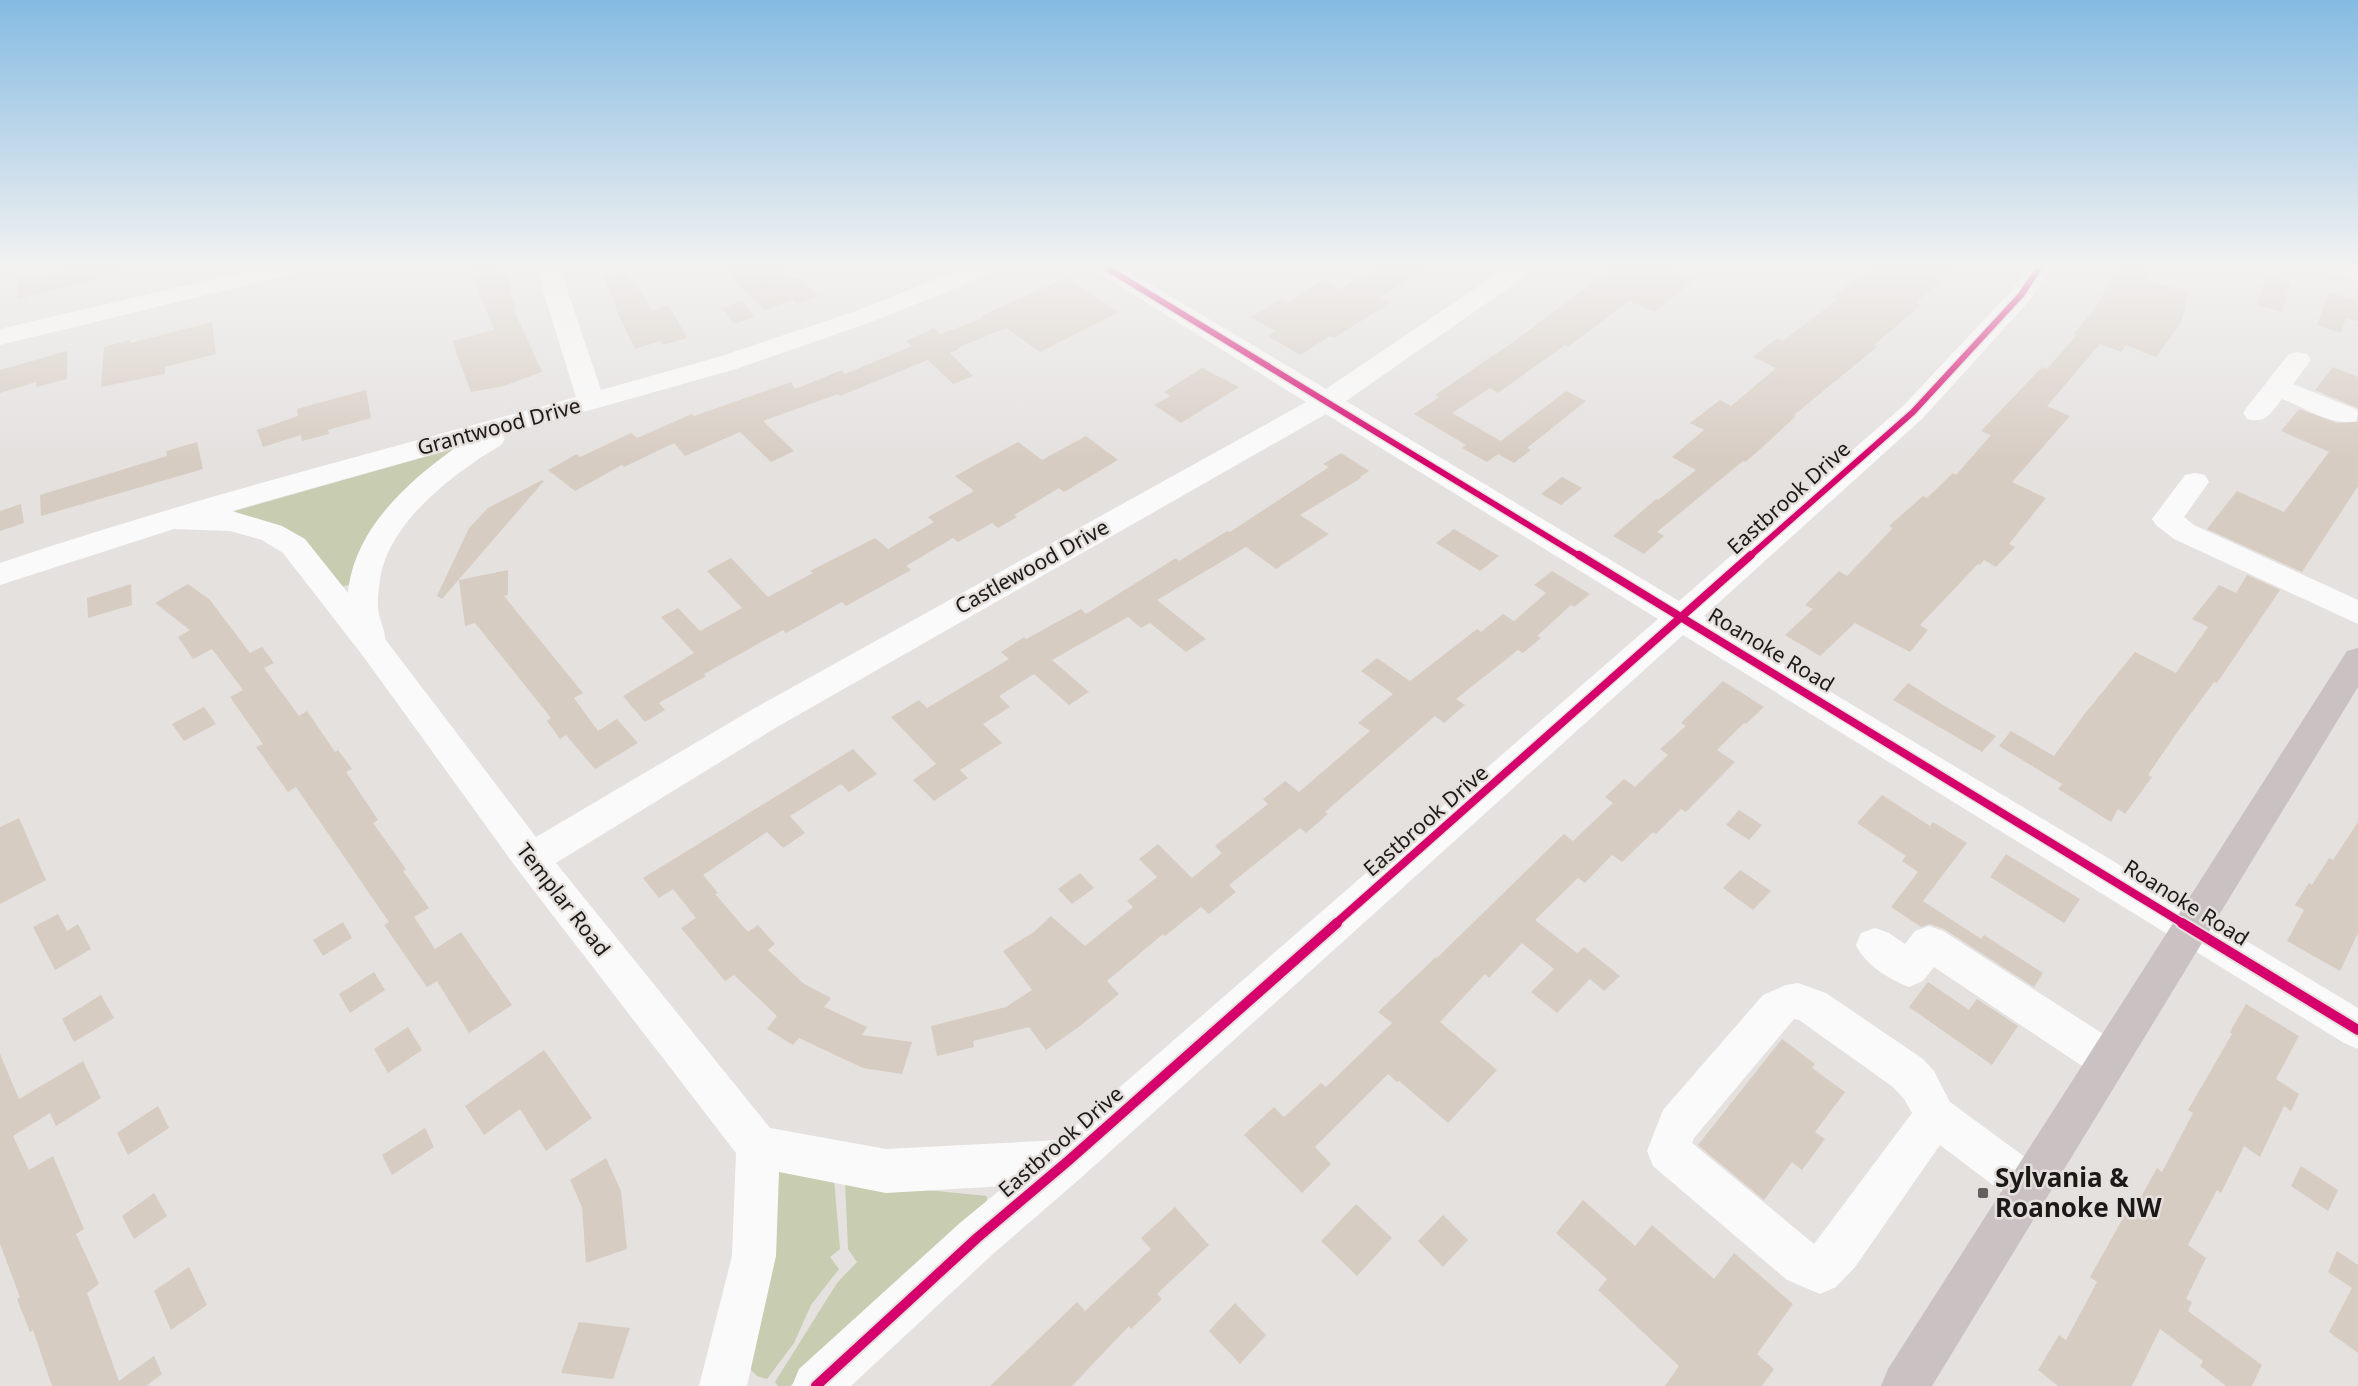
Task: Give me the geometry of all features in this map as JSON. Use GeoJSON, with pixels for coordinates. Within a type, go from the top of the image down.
{"type":"FeatureCollection","features":[{"type":"Feature","properties":{"kind":"main road"},"geometry":{"type":"LineString","coordinates":[[1905,1386],[2358,660]]}},
{"type":"Feature","properties":{"kind":"street"},"geometry":{"type":"LineString","coordinates":[[0,337],[31,330]]}},
{"type":"Feature","properties":{"kind":"street"},"geometry":{"type":"LineString","coordinates":[[568,330],[591,402]]}},
{"type":"Feature","properties":{"kind":"street","name":"Grantwood Drive"},"geometry":{"type":"LineString","coordinates":[[0,574],[172,519],[591,402],[786,344],[826,330]]}},
{"type":"Feature","properties":{"kind":"street","name":"Roanoke Road"},"geometry":{"type":"LineString","coordinates":[[1208,330],[2358,1030]]}},
{"type":"Feature","properties":{"kind":"street","name":"Castlewood Drive"},"geometry":{"type":"LineString","coordinates":[[531,860],[765,718],[1326,402],[1432,330]]}},
{"type":"Feature","properties":{"kind":"street","name":"Eastbrook Drive"},"geometry":{"type":"LineString","coordinates":[[816,1386],[977,1238],[1068,1161],[1913,411],[1989,330]]}},
{"type":"Feature","properties":{"kind":"street"},"geometry":{"type":"LineString","coordinates":[[2257,413],[2298,360]]}},
{"type":"Feature","properties":{"kind":"street"},"geometry":{"type":"LineString","coordinates":[[2277,387],[2346,415]]}},
{"type":"Feature","properties":{"kind":"street","name":"Templar Road"},"geometry":{"type":"LineString","coordinates":[[374,648],[363,616],[363,586],[374,554],[392,522],[424,486],[455,462],[482,443],[537,416]]}},
{"type":"Feature","properties":{"kind":"street"},"geometry":{"type":"LineString","coordinates":[[2195,482],[2167,519],[2184,532],[2358,613]]}},
{"type":"Feature","properties":{"kind":"street","name":"Templar Road"},"geometry":{"type":"LineString","coordinates":[[172,519],[230,521],[283,538],[298,551],[374,648],[531,860],[758,1147]]}},
{"type":"Feature","properties":{"kind":"street"},"geometry":{"type":"LineString","coordinates":[[1875,945],[1910,969],[1929,942],[2108,1060]]}},
{"type":"Feature","properties":{"kind":"street"},"geometry":{"type":"LineString","coordinates":[[1935,1116],[1839,1251],[1820,1271],[1803,1264],[1668,1151],[1678,1125],[1777,1008],[1787,1000],[1800,1000],[1908,1073],[1918,1085],[1935,1116],[2029,1186]]}},
{"type":"Feature","properties":{"kind":"street"},"geometry":{"type":"LineString","coordinates":[[723,1386],[754,1256],[758,1147],[886,1171],[1068,1161]]}},
{"type":"Feature","properties":{"kind":"green space"},"geometry":{"type":"Polygon","coordinates":[[[460,447],[353,583],[342,587],[234,517],[235,511],[460,447]]]}},
{"type":"Feature","properties":{"kind":"green space"},"geometry":{"type":"Polygon","coordinates":[[[769,1165],[834,1179],[840,1249],[830,1257],[839,1269],[811,1305],[794,1343],[767,1379],[757,1376],[749,1368],[769,1165]]]}},
{"type":"Feature","properties":{"kind":"green space"},"geometry":{"type":"Polygon","coordinates":[[[845,1182],[987,1196],[986,1214],[790,1386],[778,1386],[775,1382],[837,1283],[857,1262],[848,1249],[845,1182]]]}},
{"type":"Feature","properties":{"kind":"building"},"geometry":{"type":"Polygon","coordinates":[[[182,330],[213,330],[216,354],[165,367],[165,374],[101,387],[104,347],[130,340],[130,343],[182,330]]]}},
{"type":"Feature","properties":{"kind":"building"},"geometry":{"type":"Polygon","coordinates":[[[494,330],[523,330],[542,372],[504,386],[471,392],[452,341],[494,330]]]}},
{"type":"Feature","properties":{"kind":"building"},"geometry":{"type":"Polygon","coordinates":[[[625,330],[682,330],[687,338],[663,345],[661,341],[635,349],[625,330]]]}},
{"type":"Feature","properties":{"kind":"building"},"geometry":{"type":"Polygon","coordinates":[[[930,330],[936,330],[941,334],[952,330],[1002,330],[950,353],[973,376],[953,384],[928,360],[840,396],[838,394],[763,421],[794,451],[771,462],[740,432],[685,456],[674,443],[624,467],[622,465],[575,491],[548,470],[577,454],[580,457],[631,433],[637,438],[692,414],[694,416],[791,382],[795,389],[842,370],[845,374],[912,346],[906,341],[930,330]]]}},
{"type":"Feature","properties":{"kind":"building"},"geometry":{"type":"Polygon","coordinates":[[[1008,330],[1084,330],[1040,352],[1008,330]]]}},
{"type":"Feature","properties":{"kind":"building"},"geometry":{"type":"Polygon","coordinates":[[[1274,330],[1347,330],[1334,338],[1330,336],[1300,355],[1268,336],[1276,331],[1274,330]]]}},
{"type":"Feature","properties":{"kind":"building"},"geometry":{"type":"Polygon","coordinates":[[[1530,330],[1591,330],[1568,347],[1565,345],[1498,393],[1490,388],[1452,413],[1501,441],[1566,391],[1586,401],[1527,448],[1531,450],[1514,463],[1498,454],[1487,462],[1462,448],[1466,445],[1414,414],[1439,397],[1435,395],[1530,330]]]}},
{"type":"Feature","properties":{"kind":"building"},"geometry":{"type":"Polygon","coordinates":[[[1798,330],[1892,330],[1874,345],[1877,347],[1794,415],[1796,416],[1756,453],[1745,462],[1743,461],[1657,532],[1664,536],[1644,554],[1613,536],[1656,499],[1658,500],[1696,470],[1672,457],[1704,430],[1690,423],[1720,400],[1731,406],[1776,368],[1753,357],[1777,338],[1783,341],[1798,330]]]}},
{"type":"Feature","properties":{"kind":"building"},"geometry":{"type":"Polygon","coordinates":[[[2077,330],[2176,330],[2156,357],[2126,345],[2121,352],[2100,344],[2047,406],[2070,416],[2012,482],[2046,498],[2009,544],[2015,547],[1996,567],[1984,560],[1980,565],[1978,564],[1920,625],[1928,630],[1910,652],[1855,623],[1820,656],[1785,635],[1813,609],[1805,605],[1839,571],[1847,576],[1893,528],[1889,526],[1923,496],[1927,498],[1953,473],[1956,475],[1991,435],[1981,431],[2042,367],[2047,369],[2077,335],[2074,334],[2077,330]]]}},
{"type":"Feature","properties":{"kind":"building"},"geometry":{"type":"Polygon","coordinates":[[[67,351],[67,379],[36,387],[36,382],[0,393],[0,370],[67,351]]]}},
{"type":"Feature","properties":{"kind":"building"},"geometry":{"type":"Polygon","coordinates":[[[2333,367],[2358,377],[2358,408],[2315,390],[2333,367]]]}},
{"type":"Feature","properties":{"kind":"building"},"geometry":{"type":"Polygon","coordinates":[[[1202,368],[1239,387],[1181,423],[1154,405],[1170,396],[1164,392],[1202,368]]]}},
{"type":"Feature","properties":{"kind":"building"},"geometry":{"type":"Polygon","coordinates":[[[366,390],[371,418],[328,430],[329,434],[302,441],[301,435],[263,447],[257,430],[298,416],[297,409],[366,390]]]}},
{"type":"Feature","properties":{"kind":"building"},"geometry":{"type":"Polygon","coordinates":[[[2299,409],[2337,423],[2358,422],[2358,486],[2302,572],[2207,529],[2237,491],[2284,512],[2329,452],[2281,431],[2299,409]]]}},
{"type":"Feature","properties":{"kind":"building"},"geometry":{"type":"Polygon","coordinates":[[[1086,436],[1118,460],[1064,492],[1059,488],[1014,515],[1017,517],[998,528],[992,523],[958,542],[953,538],[906,566],[911,570],[846,606],[842,602],[786,633],[783,630],[704,674],[706,676],[659,703],[665,710],[645,722],[623,696],[694,653],[661,617],[678,608],[700,631],[742,608],[707,571],[731,558],[768,597],[813,573],[810,571],[875,538],[888,549],[934,522],[928,517],[974,491],[955,476],[1018,442],[1042,460],[1086,436]]]}},
{"type":"Feature","properties":{"kind":"building"},"geometry":{"type":"Polygon","coordinates":[[[197,442],[203,469],[41,516],[40,495],[167,456],[166,451],[197,442]]]}},
{"type":"Feature","properties":{"kind":"building"},"geometry":{"type":"Polygon","coordinates":[[[1341,453],[1369,471],[1300,515],[1329,534],[1276,569],[1246,547],[1157,600],[1206,639],[1186,652],[1150,623],[1141,628],[1128,617],[1052,660],[1089,692],[1069,705],[1034,674],[999,696],[1010,707],[983,724],[1002,743],[960,770],[968,778],[934,801],[913,780],[936,764],[891,717],[919,700],[927,708],[1009,659],[1001,652],[1024,637],[1026,639],[1081,609],[1086,614],[1176,558],[1179,561],[1227,531],[1230,532],[1329,467],[1323,464],[1341,453]]]}},
{"type":"Feature","properties":{"kind":"building"},"geometry":{"type":"Polygon","coordinates":[[[1562,477],[1582,488],[1561,505],[1541,494],[1562,477]]]}},
{"type":"Feature","properties":{"kind":"building"},"geometry":{"type":"Polygon","coordinates":[[[544,481],[442,599],[437,596],[469,528],[488,508],[544,481]]]}},
{"type":"Feature","properties":{"kind":"building"},"geometry":{"type":"Polygon","coordinates":[[[21,504],[24,523],[0,531],[0,511],[21,504]]]}},
{"type":"Feature","properties":{"kind":"building"},"geometry":{"type":"Polygon","coordinates":[[[1454,529],[1499,556],[1480,571],[1436,543],[1454,529]]]}},
{"type":"Feature","properties":{"kind":"building"},"geometry":{"type":"Polygon","coordinates":[[[508,570],[508,595],[504,596],[583,693],[574,698],[598,731],[617,719],[638,743],[595,769],[566,735],[560,739],[547,721],[551,718],[475,623],[465,626],[459,580],[508,570]]]}},
{"type":"Feature","properties":{"kind":"building"},"geometry":{"type":"Polygon","coordinates":[[[1552,571],[1590,594],[1574,607],[1571,605],[1537,636],[1541,638],[1523,653],[1518,650],[1456,699],[1465,705],[1444,723],[1435,716],[1325,812],[1328,814],[1306,833],[1300,828],[1229,885],[1236,892],[1209,914],[1201,907],[1165,936],[1163,934],[1107,981],[1119,994],[1080,1026],[1046,1050],[1029,1027],[973,1041],[974,1047],[937,1056],[931,1026],[1006,1007],[1032,990],[1003,951],[1034,932],[1051,916],[1085,946],[1133,907],[1127,901],[1157,877],[1139,859],[1158,844],[1192,878],[1222,853],[1215,846],[1268,804],[1263,799],[1285,781],[1299,792],[1370,731],[1358,723],[1393,694],[1361,671],[1377,658],[1410,681],[1477,629],[1481,632],[1503,614],[1514,621],[1546,593],[1534,585],[1552,571]]]}},
{"type":"Feature","properties":{"kind":"building"},"geometry":{"type":"Polygon","coordinates":[[[2247,575],[2280,590],[2217,683],[2214,682],[2178,731],[2148,775],[2152,777],[2125,814],[2118,809],[2111,822],[2058,789],[2062,784],[1999,746],[2011,731],[2054,756],[2135,652],[2176,673],[2208,627],[2192,619],[2219,585],[2236,593],[2247,575]]]}},
{"type":"Feature","properties":{"kind":"building"},"geometry":{"type":"Polygon","coordinates":[[[131,584],[132,605],[88,618],[87,598],[131,584]]]}},
{"type":"Feature","properties":{"kind":"building"},"geometry":{"type":"Polygon","coordinates":[[[188,584],[210,600],[250,653],[262,647],[274,663],[264,668],[299,716],[307,711],[335,752],[338,750],[352,769],[346,772],[378,820],[373,823],[406,869],[403,871],[429,908],[414,917],[435,949],[461,932],[512,1005],[469,1033],[437,981],[427,987],[384,925],[389,922],[296,787],[288,792],[256,747],[263,744],[230,697],[243,690],[212,649],[193,659],[178,637],[190,630],[155,603],[188,584]]]}},
{"type":"Feature","properties":{"kind":"building"},"geometry":{"type":"Polygon","coordinates":[[[1723,681],[1764,707],[1717,750],[1735,762],[1686,812],[1681,809],[1656,834],[1653,832],[1622,862],[1612,855],[1585,883],[1578,878],[1535,920],[1577,953],[1584,947],[1620,976],[1604,991],[1590,979],[1557,1013],[1531,992],[1554,969],[1522,943],[1489,978],[1485,974],[1440,1022],[1497,1070],[1448,1123],[1388,1074],[1315,1147],[1331,1164],[1302,1193],[1244,1135],[1274,1107],[1284,1117],[1321,1083],[1326,1087],[1392,1023],[1378,1012],[1564,834],[1573,841],[1613,803],[1605,797],[1624,779],[1635,787],[1668,755],[1660,749],[1686,726],[1681,723],[1723,681]]]}},
{"type":"Feature","properties":{"kind":"building"},"geometry":{"type":"Polygon","coordinates":[[[1908,683],[1996,736],[1982,752],[1893,700],[1908,683]]]}},
{"type":"Feature","properties":{"kind":"building"},"geometry":{"type":"Polygon","coordinates":[[[204,707],[216,724],[184,741],[172,724],[204,707]]]}},
{"type":"Feature","properties":{"kind":"building"},"geometry":{"type":"Polygon","coordinates":[[[853,749],[877,774],[849,792],[841,784],[790,816],[805,833],[783,848],[767,832],[703,875],[718,893],[715,894],[748,932],[758,925],[775,944],[768,950],[804,984],[831,998],[824,1007],[867,1027],[862,1035],[912,1042],[902,1074],[863,1068],[799,1038],[793,1045],[767,1029],[777,1016],[734,975],[725,981],[681,928],[696,918],[673,889],[659,898],[643,878],[853,749]]]}},
{"type":"Feature","properties":{"kind":"building"},"geometry":{"type":"Polygon","coordinates":[[[1882,795],[1930,826],[1933,822],[1967,843],[1923,901],[1981,939],[1984,935],[2043,973],[2034,987],[1944,929],[1930,924],[1921,927],[1891,907],[1918,872],[1902,861],[1906,856],[1857,823],[1882,795]]]}},
{"type":"Feature","properties":{"kind":"building"},"geometry":{"type":"Polygon","coordinates":[[[1739,810],[1762,825],[1749,840],[1726,825],[1739,810]]]}},
{"type":"Feature","properties":{"kind":"building"},"geometry":{"type":"Polygon","coordinates":[[[19,818],[46,880],[0,904],[0,827],[19,818]]]}},
{"type":"Feature","properties":{"kind":"building"},"geometry":{"type":"Polygon","coordinates":[[[2358,822],[2358,933],[2340,971],[2287,941],[2304,910],[2295,905],[2309,883],[2312,885],[2329,858],[2333,860],[2358,822]]]}},
{"type":"Feature","properties":{"kind":"building"},"geometry":{"type":"Polygon","coordinates":[[[2006,854],[2080,899],[2064,923],[1990,877],[2006,854]]]}},
{"type":"Feature","properties":{"kind":"building"},"geometry":{"type":"Polygon","coordinates":[[[1740,870],[1771,891],[1753,910],[1723,888],[1740,870]]]}},
{"type":"Feature","properties":{"kind":"building"},"geometry":{"type":"Polygon","coordinates":[[[1080,873],[1094,888],[1072,904],[1058,889],[1080,873]]]}},
{"type":"Feature","properties":{"kind":"building"},"geometry":{"type":"Polygon","coordinates":[[[58,914],[67,931],[78,924],[91,949],[55,970],[33,927],[58,914]]]}},
{"type":"Feature","properties":{"kind":"building"},"geometry":{"type":"Polygon","coordinates":[[[343,922],[352,938],[323,956],[313,940],[343,922]]]}},
{"type":"Feature","properties":{"kind":"building"},"geometry":{"type":"Polygon","coordinates":[[[374,972],[385,990],[350,1013],[339,994],[374,972]]]}},
{"type":"Feature","properties":{"kind":"building"},"geometry":{"type":"Polygon","coordinates":[[[1928,982],[1969,1010],[1977,999],[2018,1026],[1992,1065],[1909,1007],[1928,982]]]}},
{"type":"Feature","properties":{"kind":"building"},"geometry":{"type":"Polygon","coordinates":[[[101,995],[114,1018],[74,1042],[62,1019],[101,995]]]}},
{"type":"Feature","properties":{"kind":"building"},"geometry":{"type":"Polygon","coordinates":[[[2246,1004],[2299,1036],[2276,1079],[2299,1094],[2291,1111],[2284,1106],[2260,1157],[2244,1146],[2221,1193],[2217,1190],[2188,1245],[2206,1258],[2186,1299],[2192,1302],[2188,1311],[2262,1365],[2252,1386],[2226,1386],[2200,1366],[2203,1361],[2160,1329],[2132,1386],[2058,1386],[2038,1370],[2059,1335],[2066,1340],[2097,1282],[2090,1277],[2131,1204],[2135,1208],[2157,1168],[2162,1172],[2193,1113],[2188,1110],[2232,1034],[2230,1032],[2246,1004]]]}},
{"type":"Feature","properties":{"kind":"building"},"geometry":{"type":"Polygon","coordinates":[[[408,1027],[422,1050],[388,1073],[374,1049],[408,1027]]]}},
{"type":"Feature","properties":{"kind":"building"},"geometry":{"type":"Polygon","coordinates":[[[1782,1039],[1815,1064],[1812,1068],[1845,1092],[1815,1132],[1825,1139],[1802,1170],[1792,1162],[1764,1200],[1698,1145],[1782,1039]]]}},
{"type":"Feature","properties":{"kind":"building"},"geometry":{"type":"Polygon","coordinates":[[[544,1050],[592,1118],[546,1151],[520,1109],[484,1135],[465,1106],[544,1050]]]}},
{"type":"Feature","properties":{"kind":"building"},"geometry":{"type":"Polygon","coordinates":[[[0,1054],[19,1099],[83,1061],[101,1098],[56,1126],[50,1113],[13,1136],[29,1170],[53,1156],[84,1229],[76,1234],[99,1284],[87,1293],[119,1381],[154,1356],[162,1374],[146,1386],[52,1386],[33,1330],[30,1332],[17,1299],[20,1297],[0,1244],[0,1054]]]}},
{"type":"Feature","properties":{"kind":"building"},"geometry":{"type":"Polygon","coordinates":[[[158,1106],[169,1128],[128,1155],[117,1133],[158,1106]]]}},
{"type":"Feature","properties":{"kind":"building"},"geometry":{"type":"Polygon","coordinates":[[[425,1128],[434,1147],[392,1175],[382,1155],[425,1128]]]}},
{"type":"Feature","properties":{"kind":"building"},"geometry":{"type":"Polygon","coordinates":[[[606,1158],[621,1191],[627,1249],[586,1263],[582,1207],[570,1180],[606,1158]]]}},
{"type":"Feature","properties":{"kind":"building"},"geometry":{"type":"Polygon","coordinates":[[[2301,1166],[2338,1190],[2328,1211],[2291,1186],[2301,1166]]]}},
{"type":"Feature","properties":{"kind":"building"},"geometry":{"type":"Polygon","coordinates":[[[154,1193],[167,1216],[134,1239],[122,1216],[154,1193]]]}},
{"type":"Feature","properties":{"kind":"building"},"geometry":{"type":"Polygon","coordinates":[[[1583,1200],[1635,1246],[1652,1225],[1714,1279],[1734,1253],[1793,1304],[1757,1354],[1774,1369],[1762,1386],[1665,1386],[1679,1366],[1598,1290],[1607,1279],[1556,1233],[1583,1200]]]}},
{"type":"Feature","properties":{"kind":"building"},"geometry":{"type":"Polygon","coordinates":[[[1356,1204],[1392,1238],[1357,1276],[1321,1241],[1356,1204]]]}},
{"type":"Feature","properties":{"kind":"building"},"geometry":{"type":"Polygon","coordinates":[[[1175,1207],[1209,1245],[1157,1294],[1162,1299],[1131,1329],[1129,1326],[1072,1386],[990,1386],[1077,1302],[1085,1311],[1151,1249],[1141,1238],[1175,1207]]]}},
{"type":"Feature","properties":{"kind":"building"},"geometry":{"type":"Polygon","coordinates":[[[1443,1215],[1468,1240],[1443,1267],[1418,1241],[1443,1215]]]}},
{"type":"Feature","properties":{"kind":"building"},"geometry":{"type":"Polygon","coordinates":[[[2337,1251],[2358,1265],[2358,1353],[2329,1332],[2352,1288],[2328,1272],[2337,1251]]]}},
{"type":"Feature","properties":{"kind":"building"},"geometry":{"type":"Polygon","coordinates":[[[189,1267],[207,1305],[171,1330],[154,1291],[189,1267]]]}},
{"type":"Feature","properties":{"kind":"building"},"geometry":{"type":"Polygon","coordinates":[[[1235,1303],[1266,1335],[1240,1364],[1209,1331],[1235,1303]]]}},
{"type":"Feature","properties":{"kind":"building"},"geometry":{"type":"Polygon","coordinates":[[[579,1322],[630,1328],[613,1379],[561,1373],[579,1322]]]}},
{"type":"Feature","properties":{"kind":"cycle path"},"geometry":{"type":"LineString","coordinates":[[1208,330],[2358,1030]]}},
{"type":"Feature","properties":{"kind":"cycle path"},"geometry":{"type":"LineString","coordinates":[[816,1386],[977,1238],[1068,1161],[1913,412],[1989,330]]}},
{"type":"Feature","properties":{"kind":"place","name":"Sylvania & Roanoke NW"},"geometry":{"type":"Point","coordinates":[1983,1193]}}]}
